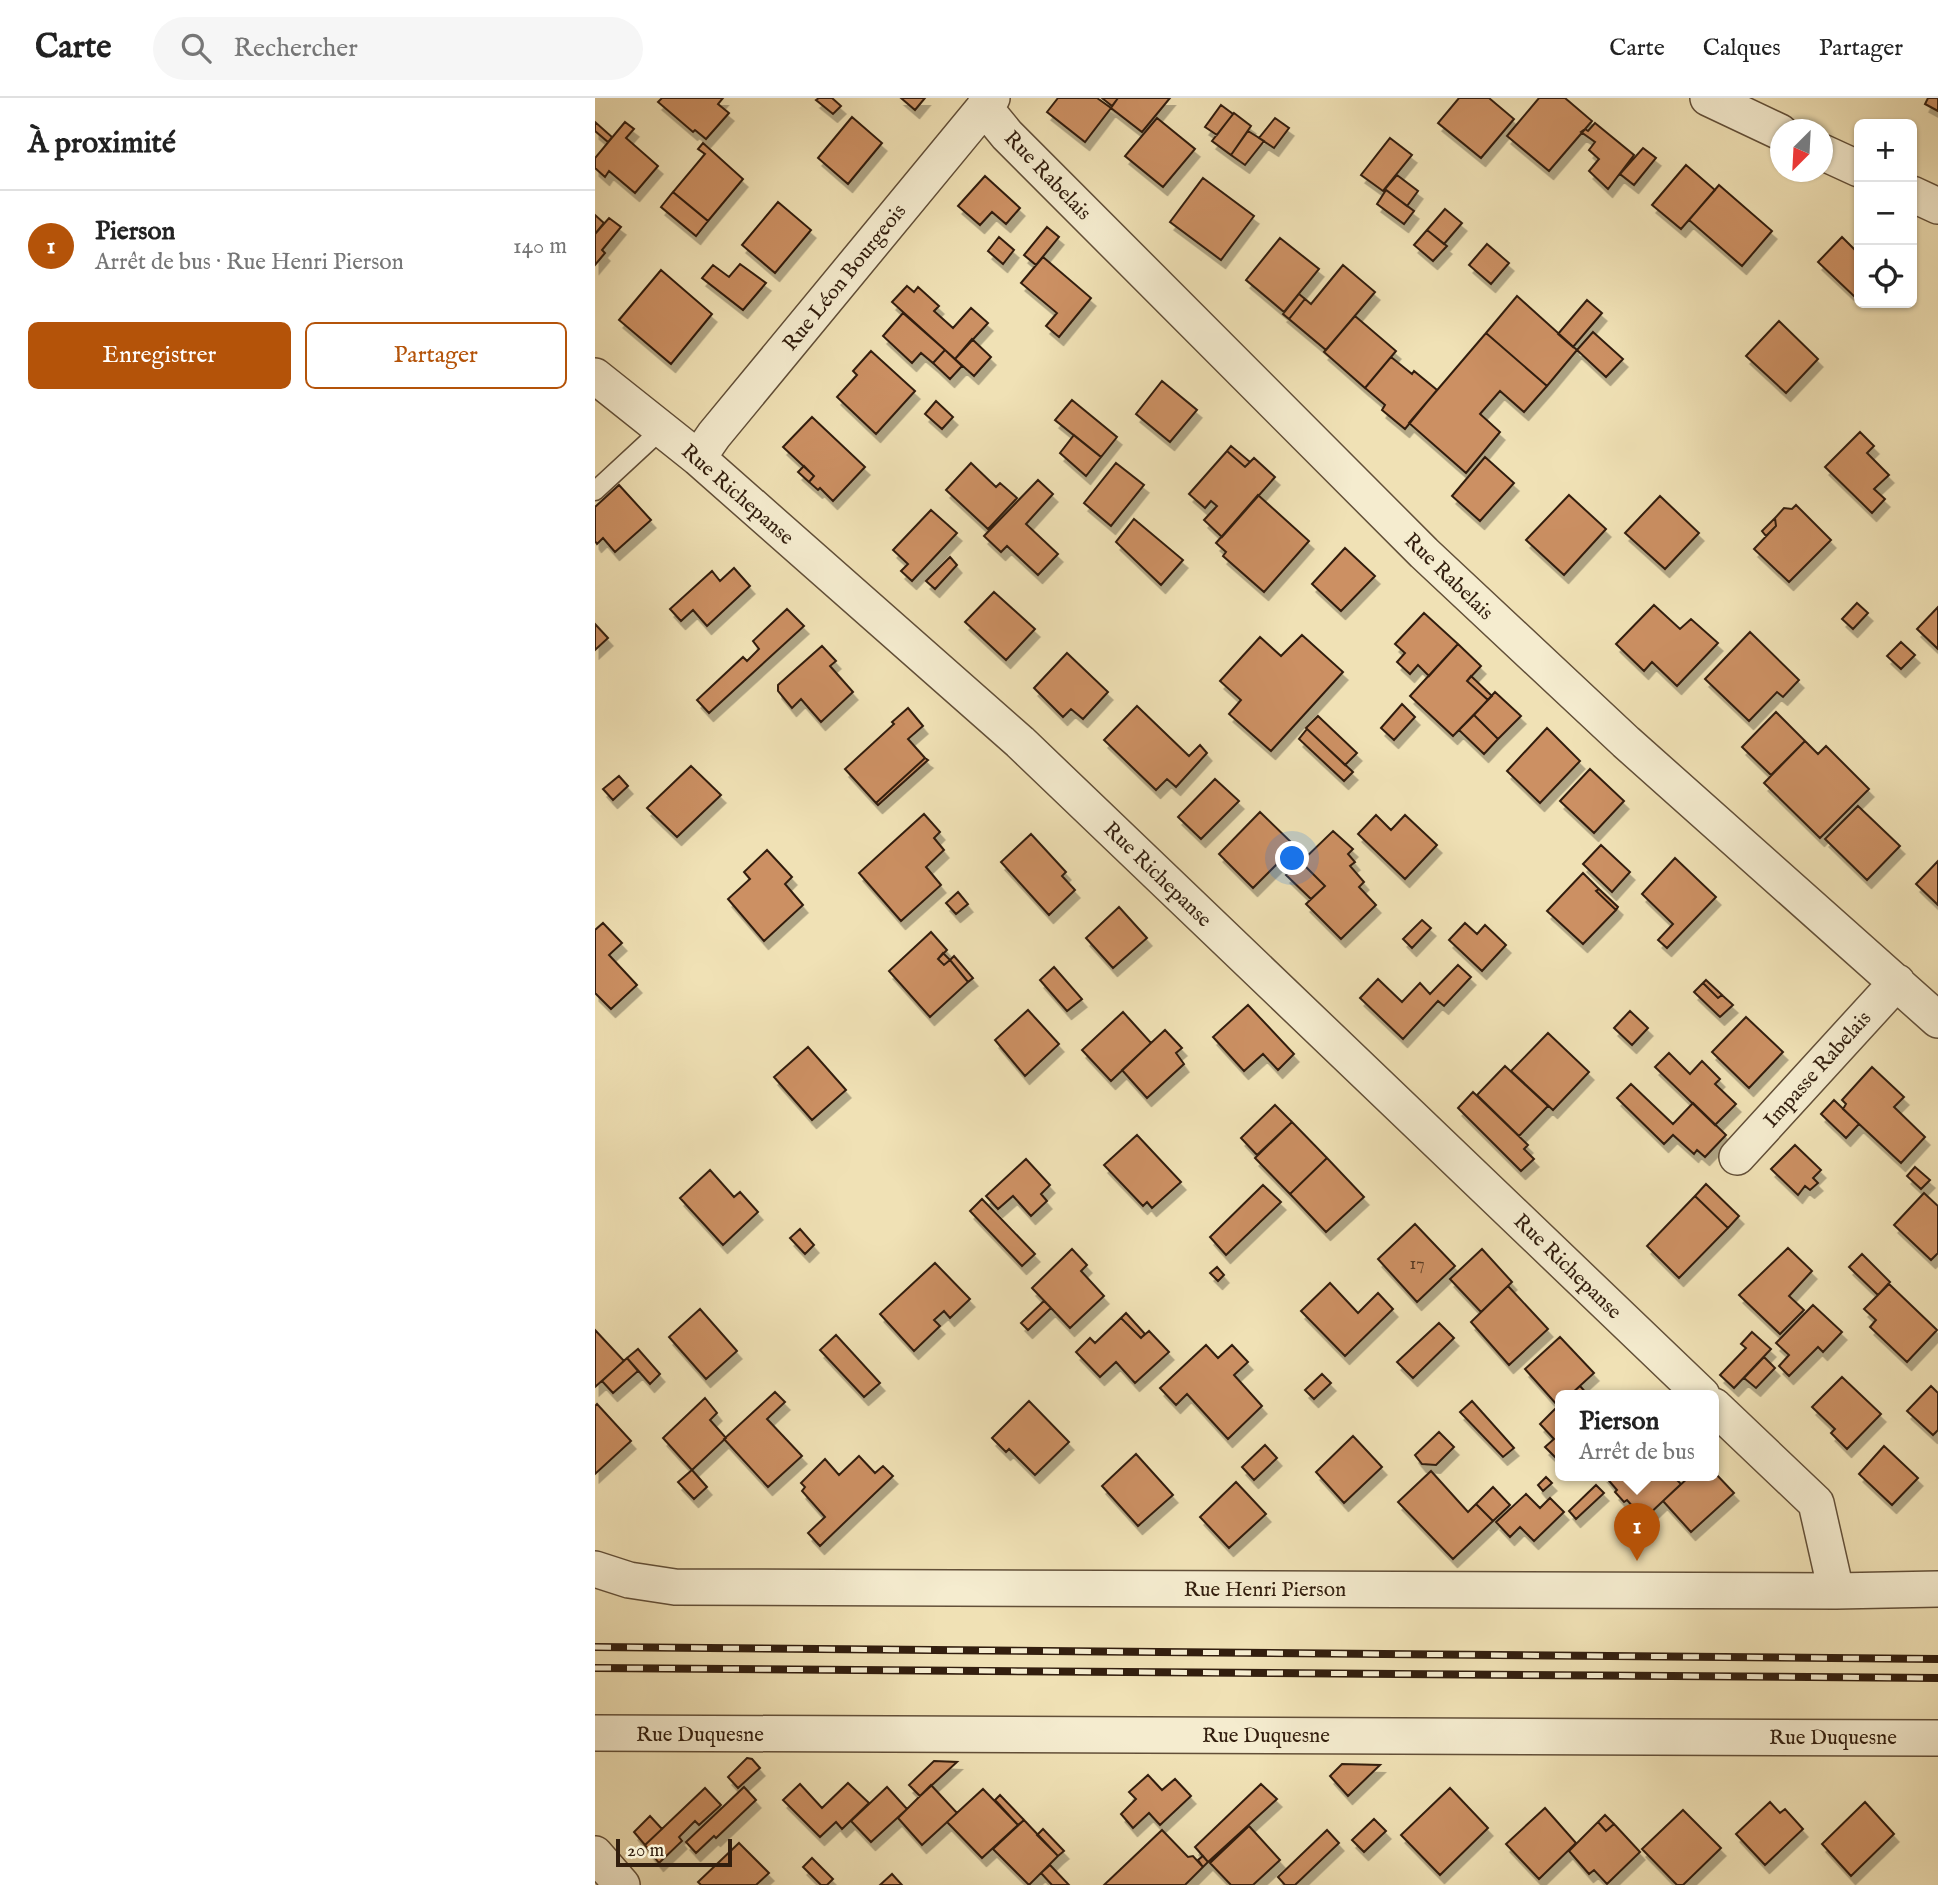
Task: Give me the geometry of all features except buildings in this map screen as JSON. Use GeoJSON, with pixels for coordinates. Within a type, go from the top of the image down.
{"type":"FeatureCollection","features":[{"type":"Feature","properties":{"kind":"street"},"geometry":{"type":"LineString","coordinates":[[1708,98],[1770,127]]}},
{"type":"Feature","properties":{"kind":"street","name":"Rue Léon Bourgeois"},"geometry":{"type":"LineString","coordinates":[[698,458],[988,102]]}},
{"type":"Feature","properties":{"kind":"street","name":"Rue Rabelais"},"geometry":{"type":"LineString","coordinates":[[988,102],[1007,135],[1424,553],[1626,742],[1938,1020]]}},
{"type":"Feature","properties":{"kind":"street"},"geometry":{"type":"LineString","coordinates":[[1833,157],[1854,167]]}},
{"type":"Feature","properties":{"kind":"street"},"geometry":{"type":"LineString","coordinates":[[1917,196],[1938,206]]}},
{"type":"Feature","properties":{"kind":"street","name":"Rue Richepanse"},"geometry":{"type":"LineString","coordinates":[[595,376],[698,458],[1020,742],[1697,1390]]}},
{"type":"Feature","properties":{"kind":"street","name":"Impasse Rabelais"},"geometry":{"type":"LineString","coordinates":[[1737,1157],[1897,982]]}},
{"type":"Feature","properties":{"kind":"street"},"geometry":{"type":"LineString","coordinates":[[1719,1411],[1816,1503],[1836,1591]]}},
{"type":"Feature","properties":{"kind":"street","name":"Rue Henri Pierson"},"geometry":{"type":"LineString","coordinates":[[595,1569],[629,1580],[674,1587],[1836,1591],[1938,1589]]}},
{"type":"Feature","properties":{"kind":"street","name":"Rue Duquesne"},"geometry":{"type":"LineString","coordinates":[[595,1733],[1938,1738]]}},
{"type":"Feature","properties":{"kind":"street"},"geometry":{"type":"LineString","coordinates":[[595,1854],[622,1885]]}},
{"type":"Feature","properties":{"kind":"lane"},"geometry":{"type":"LineString","coordinates":[[595,491],[662,429]]}},
{"type":"Feature","properties":{"kind":"railway"},"geometry":{"type":"LineString","coordinates":[[595,1647],[1938,1659]]}},
{"type":"Feature","properties":{"kind":"railway"},"geometry":{"type":"LineString","coordinates":[[595,1668],[1938,1678]]}},
{"type":"Feature","properties":{"kind":"place","name":"Pierson"},"geometry":{"type":"Point","coordinates":[1637,1561]}}]}
